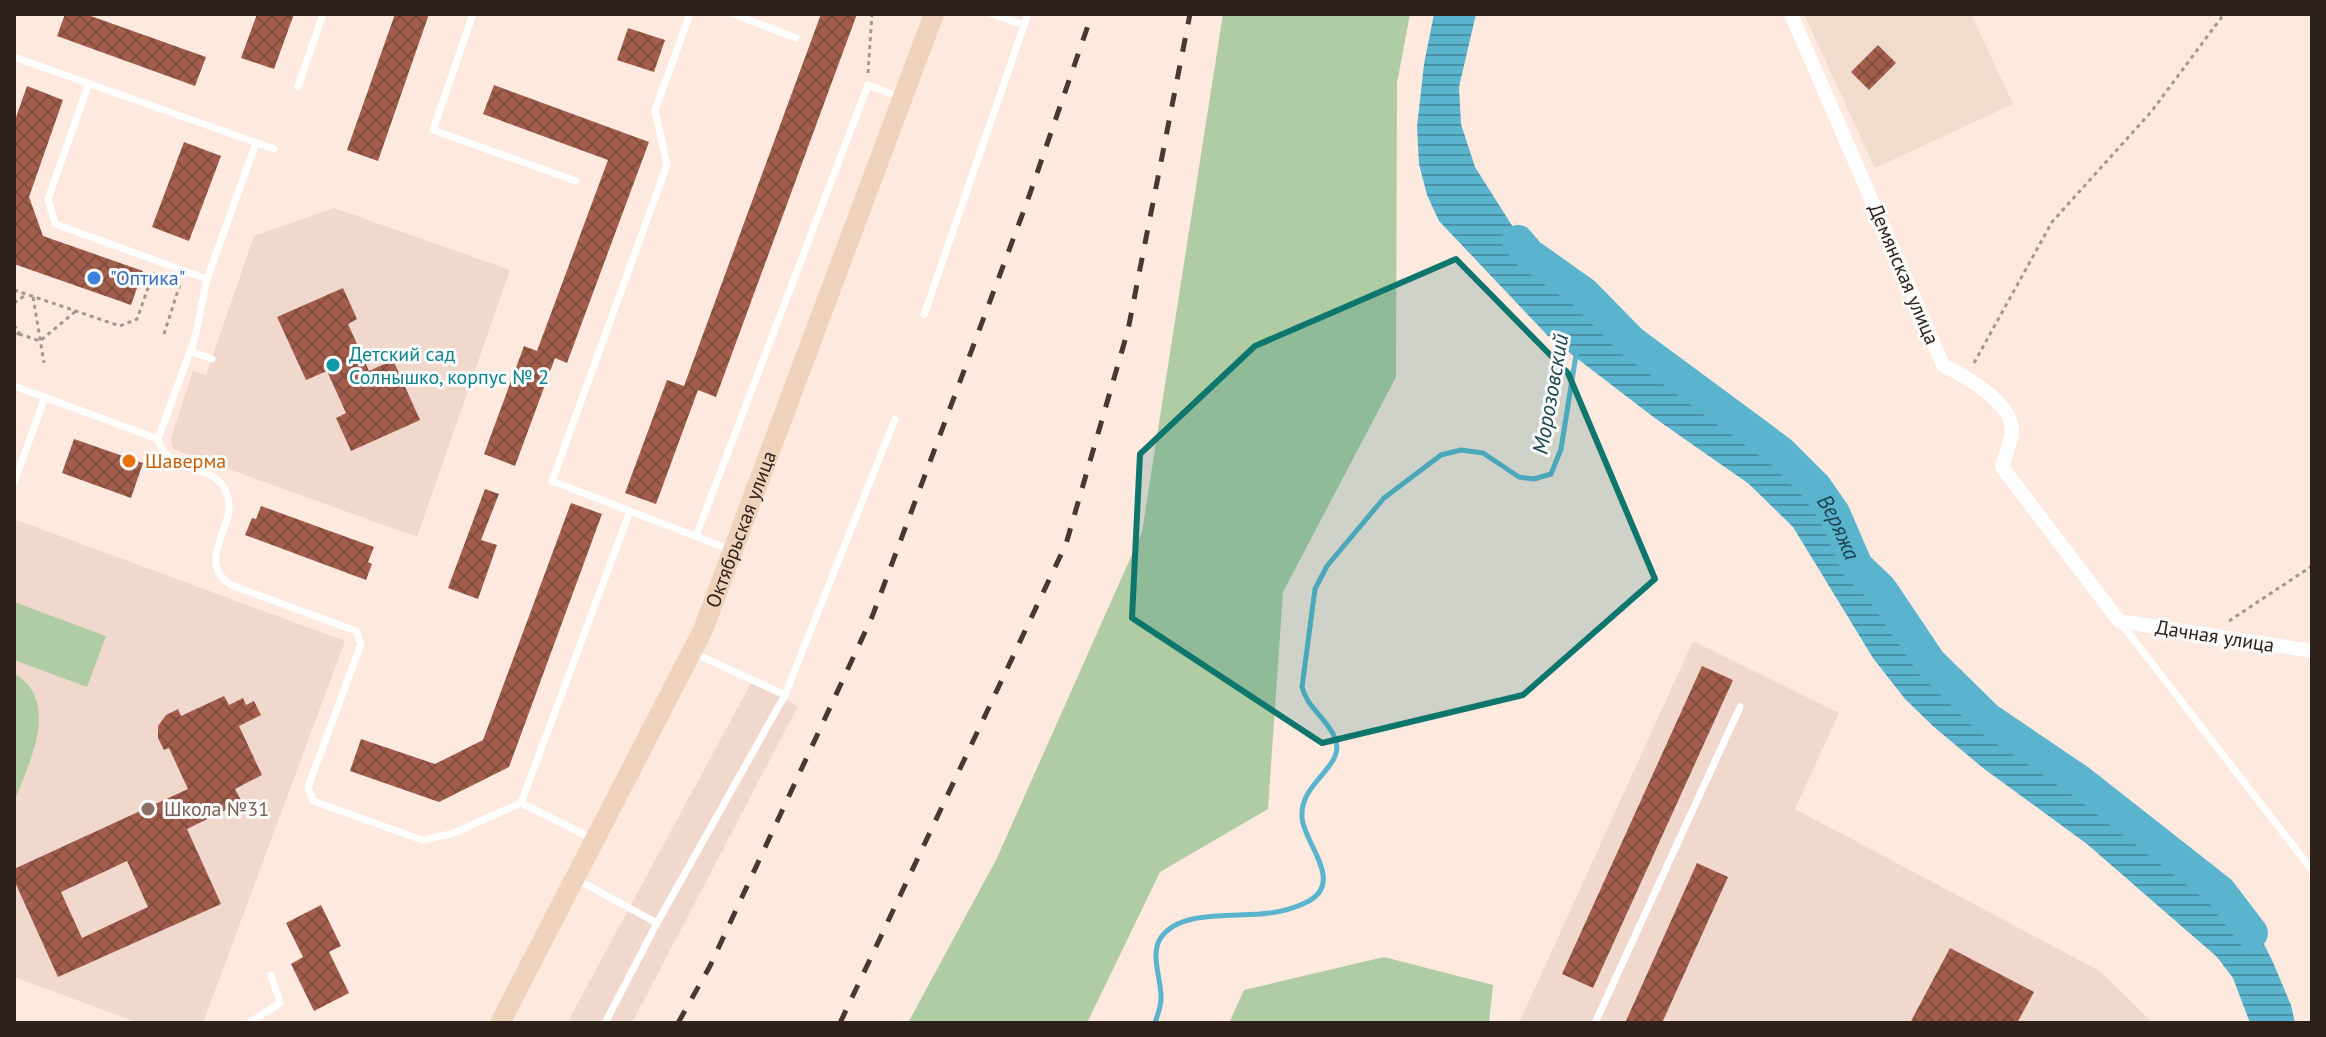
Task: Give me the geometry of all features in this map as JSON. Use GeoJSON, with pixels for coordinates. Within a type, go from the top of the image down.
{"type":"FeatureCollection","features":[{"type":"Feature","properties":{"kind":"main road","name":"Октябрьская улица"},"geometry":{"type":"LineString","coordinates":[[500,1023],[692,652],[934,14]]}},
{"type":"Feature","properties":{"kind":"street","name":"Демянская улица"},"geometry":{"type":"LineString","coordinates":[[1791,14],[1943,365],[1966,377],[2003,406],[2012,428],[2002,467],[2119,621]]}},
{"type":"Feature","properties":{"kind":"street","name":"Дачная улица"},"geometry":{"type":"LineString","coordinates":[[2119,621],[2312,651]]}},
{"type":"Feature","properties":{"kind":"lane"},"geometry":{"type":"LineString","coordinates":[[298,87],[323,14]]}},
{"type":"Feature","properties":{"kind":"lane"},"geometry":{"type":"LineString","coordinates":[[473,14],[433,130],[576,181]]}},
{"type":"Feature","properties":{"kind":"lane"},"geometry":{"type":"LineString","coordinates":[[690,14],[655,110],[667,165],[552,481],[733,550]]}},
{"type":"Feature","properties":{"kind":"lane"},"geometry":{"type":"LineString","coordinates":[[733,14],[796,38]]}},
{"type":"Feature","properties":{"kind":"lane"},"geometry":{"type":"LineString","coordinates":[[992,14],[1024,25]]}},
{"type":"Feature","properties":{"kind":"lane"},"geometry":{"type":"LineString","coordinates":[[924,315],[1028,14]]}},
{"type":"Feature","properties":{"kind":"lane"},"geometry":{"type":"LineString","coordinates":[[14,57],[274,149]]}},
{"type":"Feature","properties":{"kind":"lane"},"geometry":{"type":"LineString","coordinates":[[89,83],[48,199],[55,224],[207,279]]}},
{"type":"Feature","properties":{"kind":"lane"},"geometry":{"type":"LineString","coordinates":[[696,536],[868,85],[904,99]]}},
{"type":"Feature","properties":{"kind":"lane"},"geometry":{"type":"LineString","coordinates":[[256,143],[207,279],[190,351],[158,439],[161,451],[169,460],[207,473],[220,482],[229,496],[216,551],[216,565],[222,579],[356,631],[361,644],[308,787],[313,801],[422,840],[451,834],[521,803],[630,511]]}},
{"type":"Feature","properties":{"kind":"lane"},"geometry":{"type":"LineString","coordinates":[[190,351],[212,359]]}},
{"type":"Feature","properties":{"kind":"lane"},"geometry":{"type":"LineString","coordinates":[[14,386],[158,439]]}},
{"type":"Feature","properties":{"kind":"lane"},"geometry":{"type":"LineString","coordinates":[[14,483],[45,397]]}},
{"type":"Feature","properties":{"kind":"lane"},"geometry":{"type":"LineString","coordinates":[[605,1023],[657,923],[785,695],[895,419]]}},
{"type":"Feature","properties":{"kind":"lane"},"geometry":{"type":"LineString","coordinates":[[2119,621],[2312,870]]}},
{"type":"Feature","properties":{"kind":"lane"},"geometry":{"type":"LineString","coordinates":[[692,652],[785,695]]}},
{"type":"Feature","properties":{"kind":"lane"},"geometry":{"type":"LineString","coordinates":[[1595,1023],[1740,707]]}},
{"type":"Feature","properties":{"kind":"lane"},"geometry":{"type":"LineString","coordinates":[[521,803],[595,840]]}},
{"type":"Feature","properties":{"kind":"lane"},"geometry":{"type":"LineString","coordinates":[[575,878],[657,923]]}},
{"type":"Feature","properties":{"kind":"lane"},"geometry":{"type":"LineString","coordinates":[[249,1023],[280,1003],[271,975]]}},
{"type":"Feature","properties":{"kind":"path"},"geometry":{"type":"LineString","coordinates":[[868,85],[872,14]]}},
{"type":"Feature","properties":{"kind":"path"},"geometry":{"type":"LineString","coordinates":[[1966,377],[2052,222],[2151,112],[2224,14]]}},
{"type":"Feature","properties":{"kind":"path"},"geometry":{"type":"LineString","coordinates":[[14,290],[120,326],[137,319],[155,270]]}},
{"type":"Feature","properties":{"kind":"path"},"geometry":{"type":"LineString","coordinates":[[164,334],[182,279]]}},
{"type":"Feature","properties":{"kind":"path"},"geometry":{"type":"LineString","coordinates":[[14,303],[27,294]]}},
{"type":"Feature","properties":{"kind":"path"},"geometry":{"type":"LineString","coordinates":[[33,297],[44,363]]}},
{"type":"Feature","properties":{"kind":"path"},"geometry":{"type":"LineString","coordinates":[[40,341],[76,311]]}},
{"type":"Feature","properties":{"kind":"path"},"geometry":{"type":"LineString","coordinates":[[14,325],[19,334]]}},
{"type":"Feature","properties":{"kind":"path"},"geometry":{"type":"LineString","coordinates":[[19,334],[40,341]]}},
{"type":"Feature","properties":{"kind":"path"},"geometry":{"type":"LineString","coordinates":[[14,339],[19,334]]}},
{"type":"Feature","properties":{"kind":"path"},"geometry":{"type":"LineString","coordinates":[[2213,635],[2233,618],[2312,566]]}},
{"type":"Feature","properties":{"kind":"highlighted area"},"geometry":{"type":"Polygon","coordinates":[[[1456,259],[1568,373],[1655,579],[1523,695],[1322,743],[1132,618],[1140,454],[1255,346],[1456,259]]]}},
{"type":"Feature","properties":{"kind":"shaded area"},"geometry":{"type":"Polygon","coordinates":[[[1804,14],[1971,14],[2013,104],[1875,168],[1804,14]]]}},
{"type":"Feature","properties":{"kind":"shaded area"},"geometry":{"type":"Polygon","coordinates":[[[334,208],[510,270],[417,537],[173,449],[171,438],[193,371],[206,375],[254,236],[334,208]]]}},
{"type":"Feature","properties":{"kind":"shaded area","name":"Школа №31"},"geometry":{"type":"Polygon","coordinates":[[[14,519],[345,641],[203,1023],[139,1023],[14,977],[14,519]]]}},
{"type":"Feature","properties":{"kind":"shaded area"},"geometry":{"type":"Polygon","coordinates":[[[1693,641],[1839,713],[1795,809],[2100,971],[2153,1023],[1519,1023],[1693,641]]]}},
{"type":"Feature","properties":{"kind":"shaded area"},"geometry":{"type":"Polygon","coordinates":[[[751,683],[798,706],[632,1023],[567,1023],[751,683]]]}},
{"type":"Feature","properties":{"kind":"green space"},"geometry":{"type":"Polygon","coordinates":[[[1223,14],[1410,14],[1397,83],[1396,377],[1283,592],[1268,809],[1160,872],[1087,1023],[908,1023],[997,858],[1142,532],[1223,14]]]}},
{"type":"Feature","properties":{"kind":"green space"},"geometry":{"type":"Polygon","coordinates":[[[14,602],[106,636],[87,687],[14,660],[14,602]]]}},
{"type":"Feature","properties":{"kind":"green space"},"geometry":{"type":"Polygon","coordinates":[[[14,673],[28,686],[36,700],[39,716],[33,752],[14,802],[14,673]]]}},
{"type":"Feature","properties":{"kind":"green space"},"geometry":{"type":"Polygon","coordinates":[[[1384,957],[1493,985],[1489,1023],[1229,1023],[1244,990],[1384,957]]]}},
{"type":"Feature","properties":{"kind":"water"},"geometry":{"type":"Polygon","coordinates":[[[1434,14],[1476,14],[1459,87],[1461,124],[1475,167],[1518,235],[1553,272],[1668,369],[1773,448],[1834,505],[1855,537],[1868,583],[1947,694],[2121,815],[2222,895],[2254,925],[2291,1005],[2295,1023],[2250,1023],[2233,978],[2217,957],[2087,844],[1983,768],[1934,727],[1905,699],[1873,658],[1793,527],[1749,484],[1656,419],[1549,337],[1439,221],[1427,195],[1419,164],[1417,127],[1424,64],[1434,14]]]}},
{"type":"Feature","properties":{"kind":"building"},"geometry":{"type":"Polygon","coordinates":[[[65,14],[85,14],[206,57],[195,86],[57,36],[65,14]]]}},
{"type":"Feature","properties":{"kind":"building"},"geometry":{"type":"Polygon","coordinates":[[[257,14],[294,14],[274,69],[241,58],[257,14]]]}},
{"type":"Feature","properties":{"kind":"building"},"geometry":{"type":"Polygon","coordinates":[[[395,14],[429,14],[378,161],[347,150],[395,14]]]}},
{"type":"Feature","properties":{"kind":"building"},"geometry":{"type":"Polygon","coordinates":[[[821,14],[857,14],[716,397],[698,390],[656,504],[625,493],[667,380],[684,386],[821,14]]]}},
{"type":"Feature","properties":{"kind":"building"},"geometry":{"type":"Polygon","coordinates":[[[628,28],[665,40],[654,72],[617,60],[628,28]]]}},
{"type":"Feature","properties":{"kind":"building"},"geometry":{"type":"Polygon","coordinates":[[[1878,45],[1896,63],[1869,90],[1851,72],[1878,45]]]}},
{"type":"Feature","properties":{"kind":"building"},"geometry":{"type":"Polygon","coordinates":[[[494,85],[649,142],[567,363],[555,358],[515,466],[484,454],[524,346],[537,351],[608,160],[483,114],[494,85]]]}},
{"type":"Feature","properties":{"kind":"building"},"geometry":{"type":"Polygon","coordinates":[[[27,86],[63,100],[29,197],[43,236],[143,271],[131,305],[14,264],[14,123],[27,86]]]}},
{"type":"Feature","properties":{"kind":"building"},"geometry":{"type":"Polygon","coordinates":[[[184,142],[221,156],[189,241],[152,227],[184,142]]]}},
{"type":"Feature","properties":{"kind":"building","name":"Детский сад Солнышко, корпус № 2"},"geometry":{"type":"Polygon","coordinates":[[[343,288],[357,319],[348,324],[369,371],[393,360],[420,420],[351,451],[336,418],[346,413],[327,371],[306,380],[277,317],[343,288]]]}},
{"type":"Feature","properties":{"kind":"building"},"geometry":{"type":"Polygon","coordinates":[[[74,439],[143,463],[131,498],[62,473],[74,439]]]}},
{"type":"Feature","properties":{"kind":"building"},"geometry":{"type":"Polygon","coordinates":[[[485,489],[499,494],[481,540],[497,545],[478,599],[448,588],[485,489]]]}},
{"type":"Feature","properties":{"kind":"building"},"geometry":{"type":"Polygon","coordinates":[[[571,503],[602,514],[509,767],[439,802],[350,771],[361,739],[435,764],[483,740],[571,503]]]}},
{"type":"Feature","properties":{"kind":"building"},"geometry":{"type":"Polygon","coordinates":[[[261,506],[374,547],[366,580],[245,535],[261,506]]]}},
{"type":"Feature","properties":{"kind":"building"},"geometry":{"type":"Polygon","coordinates":[[[1702,666],[1733,680],[1593,988],[1562,974],[1702,666]]]}},
{"type":"Feature","properties":{"kind":"building"},"geometry":{"type":"Polygon","coordinates":[[[224,696],[229,705],[243,698],[246,705],[254,701],[261,715],[239,726],[262,775],[235,789],[242,802],[187,829],[221,904],[58,977],[14,880],[14,869],[188,789],[169,748],[164,750],[158,738],[158,726],[166,715],[178,709],[181,716],[224,696]],[[127,861],[61,892],[82,938],[148,907],[127,861]]]}},
{"type":"Feature","properties":{"kind":"building"},"geometry":{"type":"Polygon","coordinates":[[[1697,863],[1728,877],[1662,1023],[1625,1023],[1697,863]]]}},
{"type":"Feature","properties":{"kind":"building"},"geometry":{"type":"Polygon","coordinates":[[[321,905],[341,946],[329,952],[349,993],[314,1011],[291,964],[303,957],[286,923],[321,905]]]}},
{"type":"Feature","properties":{"kind":"building"},"geometry":{"type":"Polygon","coordinates":[[[1950,948],[2034,992],[2017,1023],[1910,1023],[1950,948]]]}},
{"type":"Feature","properties":{"kind":"waterway","name":"Веряжа"},"geometry":{"type":"LineString","coordinates":[[1518,241],[1529,254],[1584,293],[1631,341],[1781,452],[1816,487],[1834,513],[1857,566],[1881,589],[1930,662],[1987,718],[2080,781],[2220,891],[2252,933]]}},
{"type":"Feature","properties":{"kind":"waterway","name":"Морозовский"},"geometry":{"type":"LineString","coordinates":[[1155,1023],[1161,999],[1157,946],[1169,929],[1195,918],[1287,910],[1317,895],[1323,885],[1320,863],[1304,828],[1303,805],[1334,758],[1337,748],[1331,731],[1308,701],[1302,687],[1315,589],[1327,566],[1384,498],[1441,455],[1461,450],[1483,453],[1519,477],[1534,479],[1551,474],[1561,449],[1576,355]]}},
{"type":"Feature","properties":{"kind":"railway"},"geometry":{"type":"LineString","coordinates":[[678,1023],[710,966],[872,617],[1027,202],[1092,14]]}},
{"type":"Feature","properties":{"kind":"railway"},"geometry":{"type":"LineString","coordinates":[[840,1023],[1066,544],[1128,330],[1190,14]]}},
{"type":"Feature","properties":{"kind":"place","name":"\"Оптика\""},"geometry":{"type":"Point","coordinates":[94,278]}},
{"type":"Feature","properties":{"kind":"place","name":"Детский сад Солнышко, корпус № 2"},"geometry":{"type":"Point","coordinates":[333,365]}},
{"type":"Feature","properties":{"kind":"place","name":"Шаверма"},"geometry":{"type":"Point","coordinates":[129,461]}},
{"type":"Feature","properties":{"kind":"place","name":"Школа №31"},"geometry":{"type":"Point","coordinates":[148,809]}}]}
